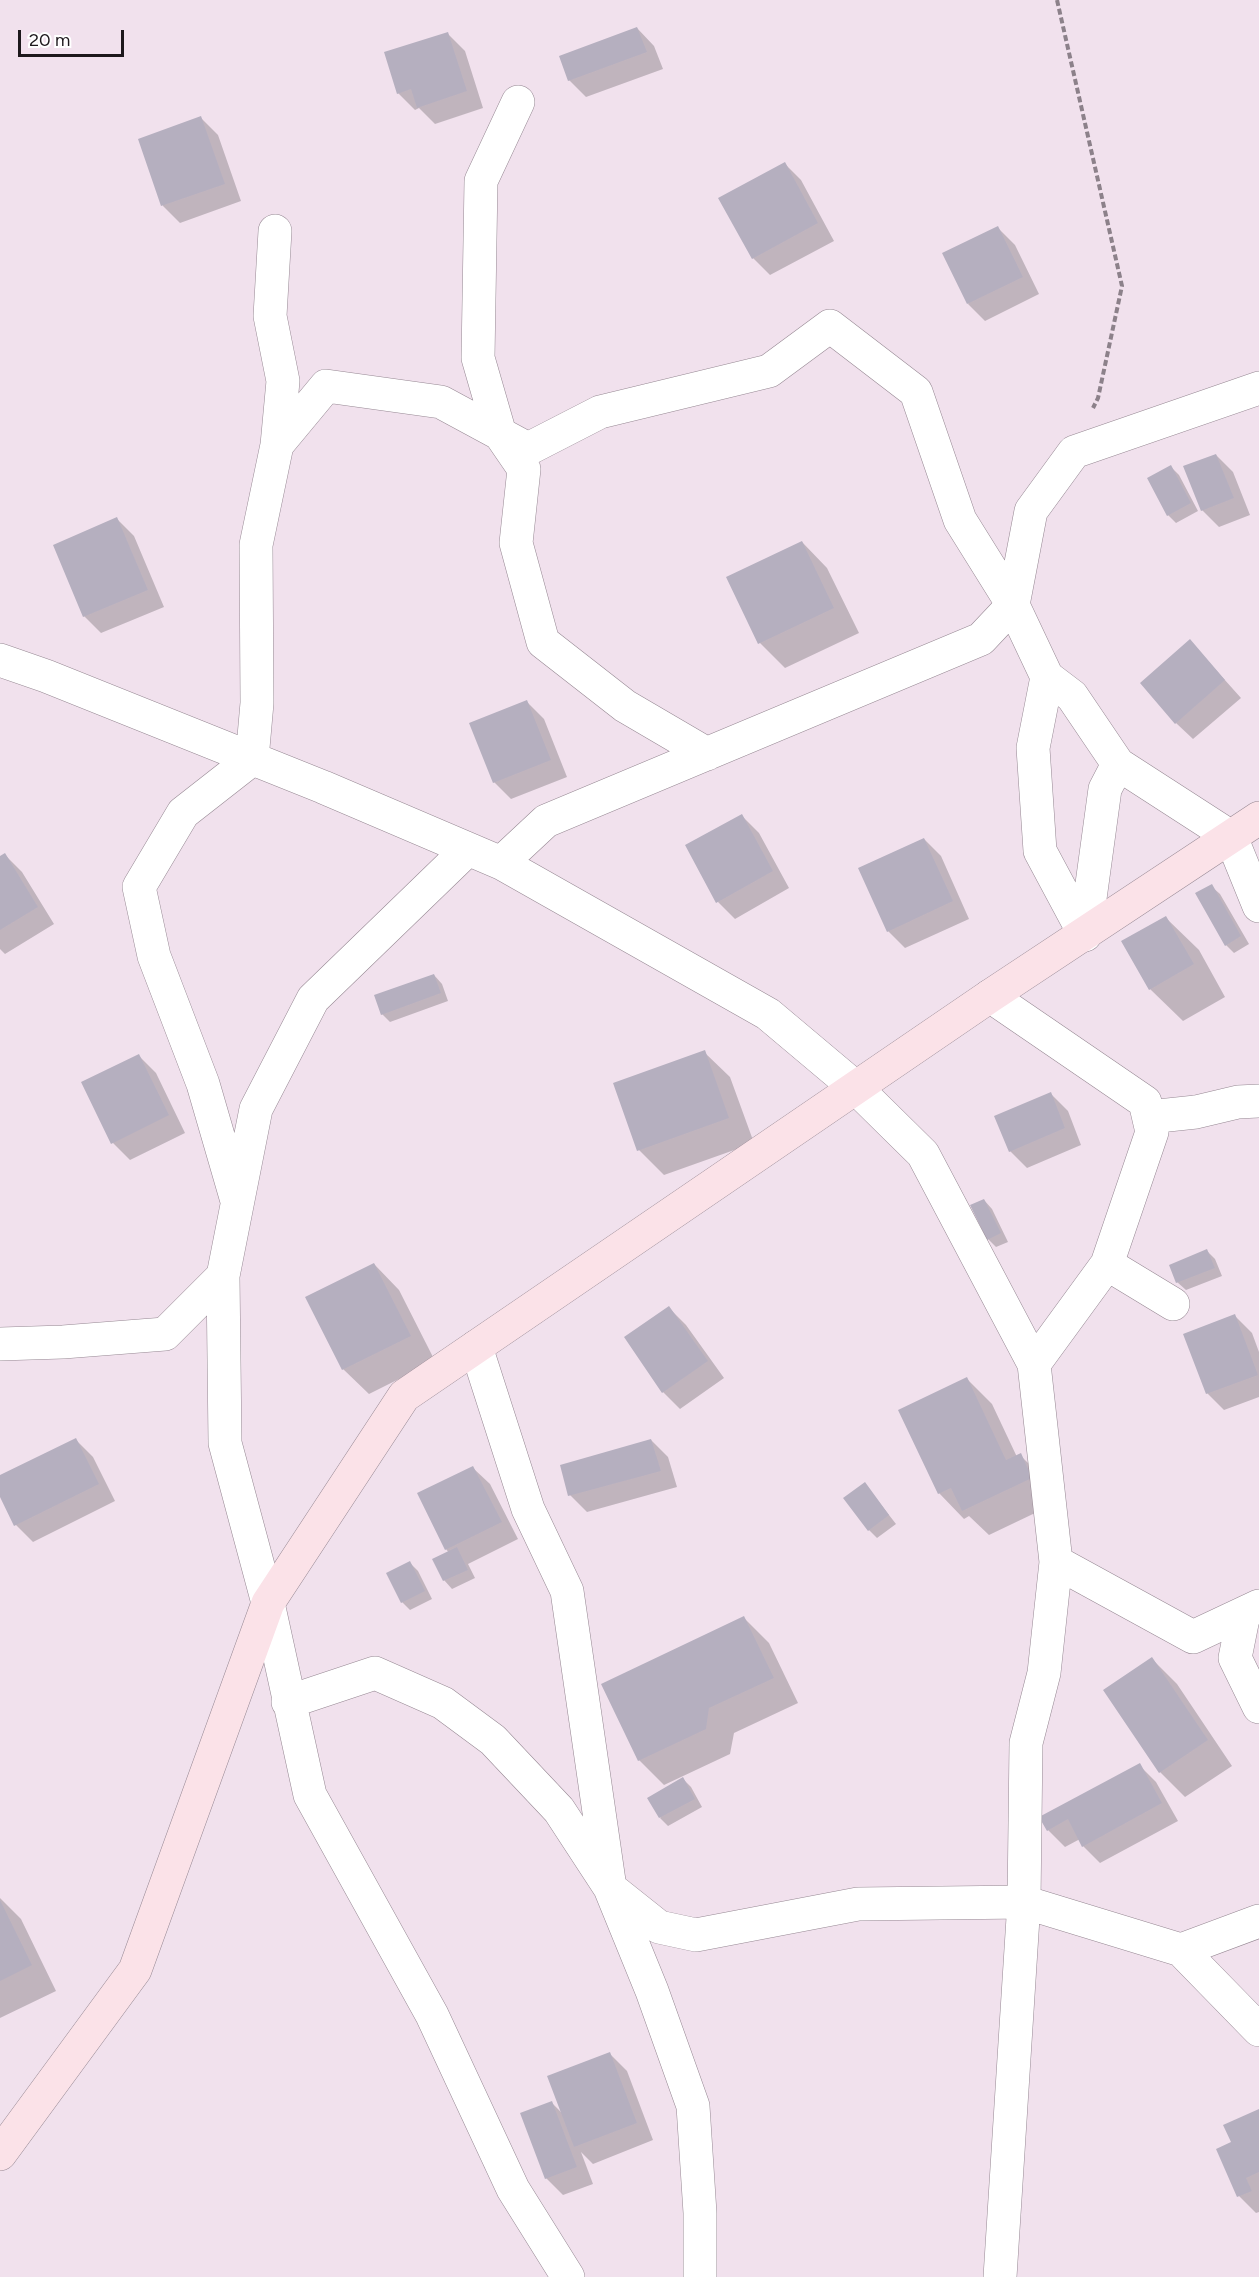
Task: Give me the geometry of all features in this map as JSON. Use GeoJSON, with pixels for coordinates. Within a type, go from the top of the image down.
{"type":"FeatureCollection","features":[{"type":"Feature","properties":{"kind":"street"},"geometry":{"type":"LineString","coordinates":[[518,102],[481,181],[478,358],[500,434],[524,469],[516,543],[543,642],[625,706],[707,754]]}},
{"type":"Feature","properties":{"kind":"street"},"geometry":{"type":"LineString","coordinates":[[237,1202],[203,1084],[154,956],[139,887],[183,813],[252,759],[257,703],[256,545],[277,445],[283,381],[270,316],[275,231]]}},
{"type":"Feature","properties":{"kind":"street"},"geometry":{"type":"LineString","coordinates":[[277,445],[326,386],[441,402],[528,449],[600,412],[769,371],[830,326],[916,392],[960,520],[1013,605],[1047,677],[1072,696],[1118,764],[1231,837],[1259,906]]}},
{"type":"Feature","properties":{"kind":"street"},"geometry":{"type":"LineString","coordinates":[[501,863],[546,821],[981,639],[1013,605],[1031,511],[1074,452],[1259,388]]}},
{"type":"Feature","properties":{"kind":"street"},"geometry":{"type":"LineString","coordinates":[[0,660],[46,676],[252,759],[501,863],[768,1014],[856,1088],[923,1154],[1034,1364],[1056,1562],[1044,1673],[1026,1743],[1024,1902],[1000,2277]]}},
{"type":"Feature","properties":{"kind":"street"},"geometry":{"type":"LineString","coordinates":[[1047,677],[1033,748],[1040,851],[1085,935]]}},
{"type":"Feature","properties":{"kind":"street"},"geometry":{"type":"LineString","coordinates":[[1085,935],[1105,789],[1118,764]]}},
{"type":"Feature","properties":{"kind":"street"},"geometry":{"type":"LineString","coordinates":[[0,2154],[135,1971],[268,1603],[404,1396],[990,996],[1259,818]]}},
{"type":"Feature","properties":{"kind":"street"},"geometry":{"type":"LineString","coordinates":[[468,849],[313,999],[256,1108],[223,1276],[225,1443],[268,1603],[310,1795],[432,2015],[513,2189],[568,2277]]}},
{"type":"Feature","properties":{"kind":"street"},"geometry":{"type":"LineString","coordinates":[[990,996],[1145,1102],[1152,1132],[1107,1264],[1034,1364]]}},
{"type":"Feature","properties":{"kind":"street"},"geometry":{"type":"LineString","coordinates":[[1149,1117],[1197,1112],[1238,1102],[1259,1101]]}},
{"type":"Feature","properties":{"kind":"street"},"geometry":{"type":"LineString","coordinates":[[1107,1264],[1173,1304]]}},
{"type":"Feature","properties":{"kind":"street"},"geometry":{"type":"LineString","coordinates":[[0,1344],[63,1342],[165,1334],[223,1276]]}},
{"type":"Feature","properties":{"kind":"street"},"geometry":{"type":"LineString","coordinates":[[476,1347],[528,1509],[567,1591],[610,1888],[659,1927],[696,1935],[858,1904],[1024,1902],[1181,1950],[1259,2030]]}},
{"type":"Feature","properties":{"kind":"street"},"geometry":{"type":"LineString","coordinates":[[1056,1562],[1193,1637],[1251,1610]]}},
{"type":"Feature","properties":{"kind":"street"},"geometry":{"type":"LineString","coordinates":[[1251,1610],[1235,1658],[1259,1707]]}},
{"type":"Feature","properties":{"kind":"street"},"geometry":{"type":"LineString","coordinates":[[288,1702],[375,1673],[443,1703],[493,1740],[559,1810],[610,1888],[652,1991],[693,2106],[700,2213],[700,2277]]}},
{"type":"Feature","properties":{"kind":"street"},"geometry":{"type":"LineString","coordinates":[[1181,1950],[1259,1921]]}},
{"type":"Feature","properties":{"kind":"path"},"geometry":{"type":"LineString","coordinates":[[1057,0],[1122,286],[1098,398],[1074,452]]}},
{"type":"Feature","properties":{"kind":"building"},"geometry":{"type":"Polygon","coordinates":[[[637,27],[647,52],[568,81],[559,56],[637,27]]]}},
{"type":"Feature","properties":{"kind":"building"},"geometry":{"type":"Polygon","coordinates":[[[448,32],[467,91],[417,108],[411,89],[397,94],[384,52],[448,32]]]}},
{"type":"Feature","properties":{"kind":"building"},"geometry":{"type":"Polygon","coordinates":[[[201,116],[225,184],[161,206],[138,139],[201,116]]]}},
{"type":"Feature","properties":{"kind":"building"},"geometry":{"type":"Polygon","coordinates":[[[785,162],[818,223],[752,259],[718,198],[785,162]]]}},
{"type":"Feature","properties":{"kind":"building"},"geometry":{"type":"Polygon","coordinates":[[[998,226],[1023,277],[967,304],[942,253],[998,226]]]}},
{"type":"Feature","properties":{"kind":"building"},"geometry":{"type":"Polygon","coordinates":[[[1216,454],[1234,498],[1201,511],[1183,466],[1216,454]]]}},
{"type":"Feature","properties":{"kind":"building"},"geometry":{"type":"Polygon","coordinates":[[[1171,465],[1191,503],[1167,516],[1147,478],[1171,465]]]}},
{"type":"Feature","properties":{"kind":"building"},"geometry":{"type":"Polygon","coordinates":[[[117,517],[148,590],[83,617],[53,545],[117,517]]]}},
{"type":"Feature","properties":{"kind":"building"},"geometry":{"type":"Polygon","coordinates":[[[802,541],[834,608],[758,644],[726,577],[802,541]]]}},
{"type":"Feature","properties":{"kind":"building"},"geometry":{"type":"Polygon","coordinates":[[[1190,639],[1225,680],[1175,724],[1140,683],[1190,639]]]}},
{"type":"Feature","properties":{"kind":"building"},"geometry":{"type":"Polygon","coordinates":[[[527,700],[551,760],[493,783],[469,723],[527,700]]]}},
{"type":"Feature","properties":{"kind":"building"},"geometry":{"type":"Polygon","coordinates":[[[742,814],[773,871],[716,903],[685,845],[742,814]]]}},
{"type":"Feature","properties":{"kind":"building"},"geometry":{"type":"Polygon","coordinates":[[[924,838],[953,901],[887,932],[858,868],[924,838]]]}},
{"type":"Feature","properties":{"kind":"building"},"geometry":{"type":"Polygon","coordinates":[[[5,853],[38,907],[0,930],[0,856],[5,853]]]}},
{"type":"Feature","properties":{"kind":"building"},"geometry":{"type":"Polygon","coordinates":[[[1212,884],[1241,936],[1225,946],[1195,893],[1212,884]]]}},
{"type":"Feature","properties":{"kind":"building"},"geometry":{"type":"Polygon","coordinates":[[[1166,916],[1194,964],[1149,990],[1121,941],[1166,916]]]}},
{"type":"Feature","properties":{"kind":"building"},"geometry":{"type":"Polygon","coordinates":[[[434,974],[441,993],[381,1015],[374,995],[434,974]]]}},
{"type":"Feature","properties":{"kind":"building"},"geometry":{"type":"Polygon","coordinates":[[[705,1050],[729,1118],[637,1151],[613,1083],[705,1050]]]}},
{"type":"Feature","properties":{"kind":"building"},"geometry":{"type":"Polygon","coordinates":[[[139,1054],[169,1115],[111,1144],[81,1082],[139,1054]]]}},
{"type":"Feature","properties":{"kind":"building"},"geometry":{"type":"Polygon","coordinates":[[[1051,1092],[1065,1128],[1009,1152],[994,1116],[1051,1092]]]}},
{"type":"Feature","properties":{"kind":"building"},"geometry":{"type":"Polygon","coordinates":[[[984,1199],[1001,1233],[987,1240],[970,1205],[984,1199]]]}},
{"type":"Feature","properties":{"kind":"building"},"geometry":{"type":"Polygon","coordinates":[[[1207,1249],[1215,1268],[1176,1283],[1169,1265],[1207,1249]]]}},
{"type":"Feature","properties":{"kind":"building"},"geometry":{"type":"Polygon","coordinates":[[[374,1263],[411,1336],[342,1370],[305,1297],[374,1263]]]}},
{"type":"Feature","properties":{"kind":"building"},"geometry":{"type":"Polygon","coordinates":[[[669,1306],[708,1361],[662,1393],[624,1337],[669,1306]]]}},
{"type":"Feature","properties":{"kind":"building"},"geometry":{"type":"Polygon","coordinates":[[[1235,1314],[1258,1375],[1206,1394],[1183,1334],[1235,1314]]]}},
{"type":"Feature","properties":{"kind":"building"},"geometry":{"type":"Polygon","coordinates":[[[967,1377],[1006,1460],[1021,1453],[1032,1478],[962,1511],[951,1488],[938,1494],[898,1410],[967,1377]]]}},
{"type":"Feature","properties":{"kind":"building"},"geometry":{"type":"Polygon","coordinates":[[[76,1438],[99,1484],[14,1526],[0,1497],[0,1475],[76,1438]]]}},
{"type":"Feature","properties":{"kind":"building"},"geometry":{"type":"Polygon","coordinates":[[[651,1439],[661,1471],[568,1496],[560,1465],[651,1439]]]}},
{"type":"Feature","properties":{"kind":"building"},"geometry":{"type":"Polygon","coordinates":[[[473,1466],[502,1522],[445,1550],[417,1493],[473,1466]]]}},
{"type":"Feature","properties":{"kind":"building"},"geometry":{"type":"Polygon","coordinates":[[[865,1482],[889,1515],[868,1531],[843,1498],[865,1482]]]}},
{"type":"Feature","properties":{"kind":"building"},"geometry":{"type":"Polygon","coordinates":[[[457,1547],[468,1570],[443,1581],[432,1559],[457,1547]]]}},
{"type":"Feature","properties":{"kind":"building"},"geometry":{"type":"Polygon","coordinates":[[[410,1561],[425,1591],[401,1603],[386,1573],[410,1561]]]}},
{"type":"Feature","properties":{"kind":"building"},"geometry":{"type":"Polygon","coordinates":[[[744,1616],[774,1678],[709,1708],[706,1729],[638,1761],[601,1684],[744,1616]]]}},
{"type":"Feature","properties":{"kind":"building"},"geometry":{"type":"Polygon","coordinates":[[[1152,1657],[1208,1740],[1159,1773],[1103,1690],[1152,1657]]]}},
{"type":"Feature","properties":{"kind":"building"},"geometry":{"type":"Polygon","coordinates":[[[1140,1763],[1162,1803],[1082,1847],[1068,1819],[1047,1831],[1039,1817],[1140,1763]]]}},
{"type":"Feature","properties":{"kind":"building"},"geometry":{"type":"Polygon","coordinates":[[[683,1777],[695,1799],[659,1818],[647,1798],[683,1777]]]}},
{"type":"Feature","properties":{"kind":"building"},"geometry":{"type":"Polygon","coordinates":[[[0,1900],[32,1965],[0,1981],[0,1900]]]}},
{"type":"Feature","properties":{"kind":"building"},"geometry":{"type":"Polygon","coordinates":[[[610,2052],[637,2123],[574,2147],[547,2076],[610,2052]]]}},
{"type":"Feature","properties":{"kind":"building"},"geometry":{"type":"Polygon","coordinates":[[[552,2101],[577,2167],[545,2179],[520,2113],[552,2101]]]}},
{"type":"Feature","properties":{"kind":"building"},"geometry":{"type":"Polygon","coordinates":[[[1259,2109],[1259,2172],[1246,2178],[1252,2191],[1237,2197],[1216,2149],[1231,2142],[1223,2125],[1259,2109]]]}}]}
